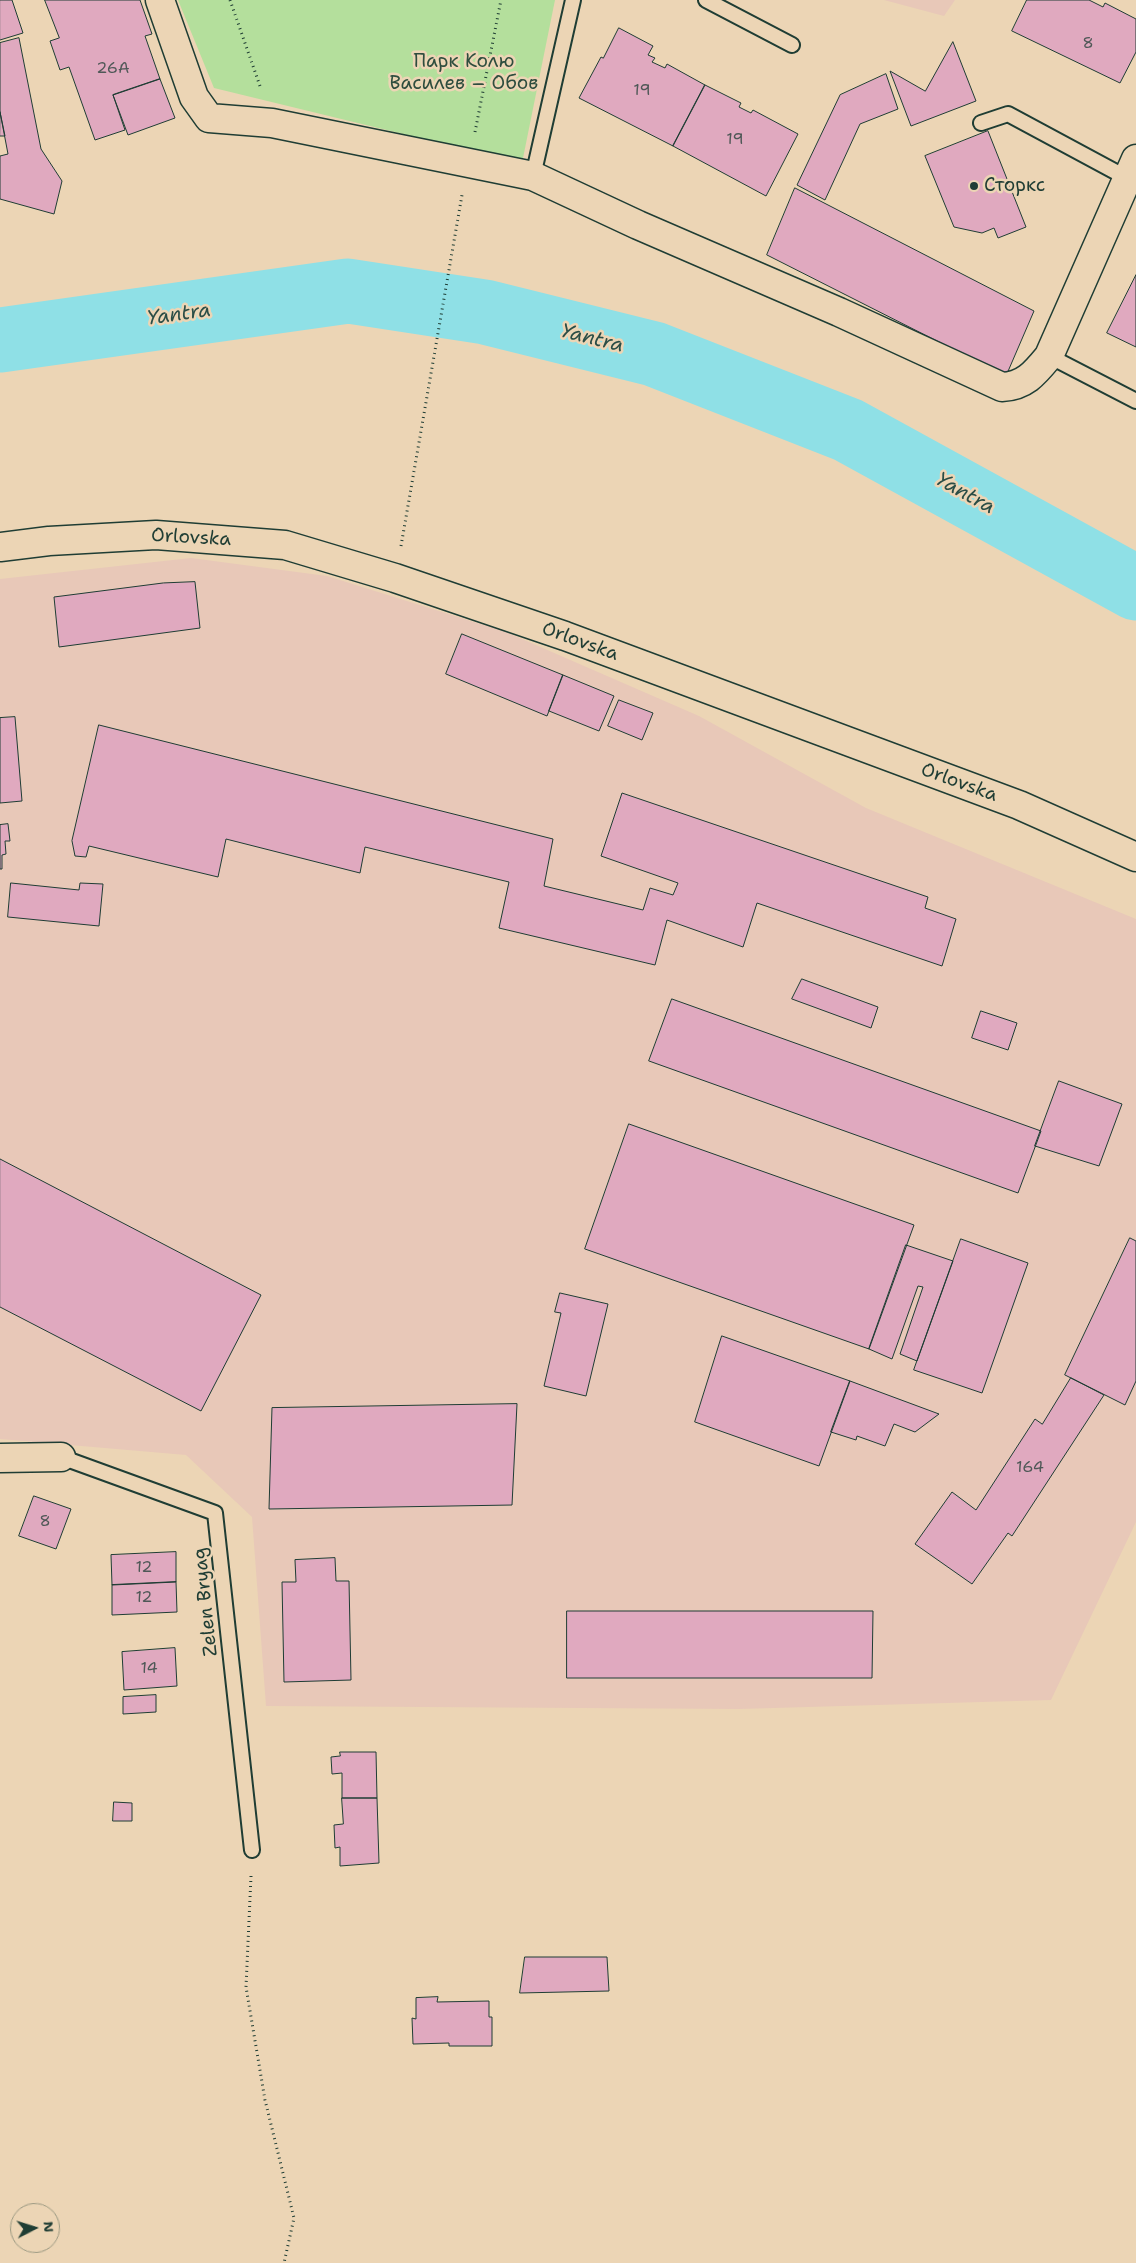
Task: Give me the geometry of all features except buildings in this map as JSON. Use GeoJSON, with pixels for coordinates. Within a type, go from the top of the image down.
{"type":"FeatureCollection","features":[{"type":"Feature","properties":{"kind":"street"},"geometry":{"type":"LineString","coordinates":[[160,0],[194,97],[209,118],[272,123],[533,176],[638,226],[839,312],[1002,387],[1016,386],[1038,369],[1049,356],[1132,168]]}},
{"type":"Feature","properties":{"kind":"street","name":"Orlovska"},"geometry":{"type":"LineString","coordinates":[[0,547],[49,541],[166,535],[284,545],[395,578],[565,636],[1010,802],[1136,856]]}},
{"type":"Feature","properties":{"kind":"street"},"geometry":{"type":"LineString","coordinates":[[0,1458],[61,1458]]}},
{"type":"Feature","properties":{"kind":"lane"},"geometry":{"type":"LineString","coordinates":[[533,176],[573,0]]}},
{"type":"Feature","properties":{"kind":"lane"},"geometry":{"type":"LineString","coordinates":[[706,0],[792,45]]}},
{"type":"Feature","properties":{"kind":"lane"},"geometry":{"type":"LineString","coordinates":[[981,123],[1008,114],[1132,168]]}},
{"type":"Feature","properties":{"kind":"lane"},"geometry":{"type":"LineString","coordinates":[[1049,356],[1136,401]]}},
{"type":"Feature","properties":{"kind":"lane","name":"Zelen Bryag"},"geometry":{"type":"LineString","coordinates":[[61,1458],[215,1513],[252,1850]]}},
{"type":"Feature","properties":{"kind":"path"},"geometry":{"type":"LineString","coordinates":[[230,0],[272,123]]}},
{"type":"Feature","properties":{"kind":"path"},"geometry":{"type":"LineString","coordinates":[[469,162],[500,0]]}},
{"type":"Feature","properties":{"kind":"path"},"geometry":{"type":"LineString","coordinates":[[395,578],[420,444],[454,230]]}},
{"type":"Feature","properties":{"kind":"path"},"geometry":{"type":"LineString","coordinates":[[252,1850],[246,1987],[265,2100],[294,2218],[284,2263]]}},
{"type":"Feature","properties":{"kind":"shaded area"},"geometry":{"type":"Polygon","coordinates":[[[884,0],[955,0],[944,16],[884,0]]]}},
{"type":"Feature","properties":{"kind":"shaded area"},"geometry":{"type":"Polygon","coordinates":[[[191,558],[327,576],[506,632],[699,716],[866,808],[1136,919],[1136,1522],[1051,1700],[739,1709],[266,1706],[252,1517],[186,1455],[0,1439],[0,579],[191,558]]]}},
{"type":"Feature","properties":{"kind":"green space","name":"Парк Колю Василев – Обов"},"geometry":{"type":"Polygon","coordinates":[[[178,0],[555,0],[522,163],[214,88],[178,0]]]}},
{"type":"Feature","properties":{"kind":"waterway","name":"Yantra"},"geometry":{"type":"LineString","coordinates":[[0,340],[348,291],[485,312],[654,354],[848,430],[1136,588]]}},
{"type":"Feature","properties":{"kind":"place","name":"Сторкс"},"geometry":{"type":"Point","coordinates":[974,186]}}]}
